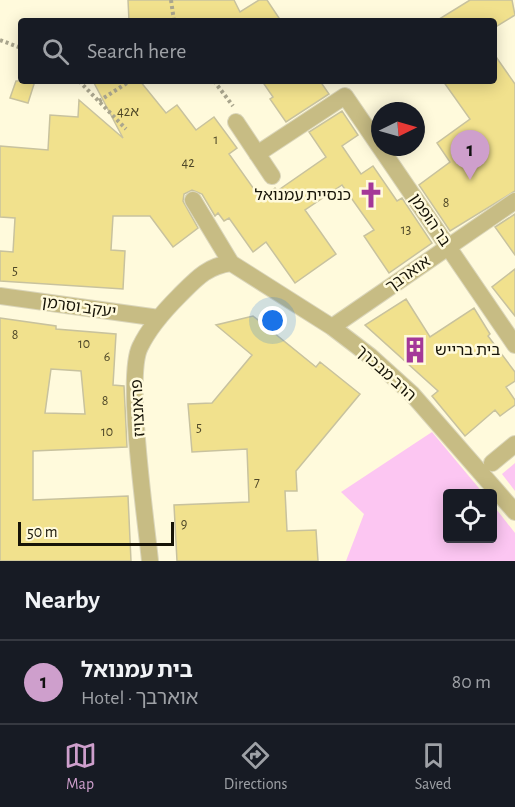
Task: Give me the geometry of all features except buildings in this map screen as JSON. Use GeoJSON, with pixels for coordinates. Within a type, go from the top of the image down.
{"type":"FeatureCollection","features":[{"type":"Feature","properties":{"kind":"street","name":"בר הופמן"},"geometry":{"type":"LineString","coordinates":[[257,154],[345,96],[515,345]]}},
{"type":"Feature","properties":{"kind":"street"},"geometry":{"type":"LineString","coordinates":[[236,122],[272,176]]}},
{"type":"Feature","properties":{"kind":"street"},"geometry":{"type":"LineString","coordinates":[[193,200],[231,263]]}},
{"type":"Feature","properties":{"kind":"street","name":"אוארבך"},"geometry":{"type":"LineString","coordinates":[[332,327],[515,201]]}},
{"type":"Feature","properties":{"kind":"street","name":"פראנצויז"},"geometry":{"type":"LineString","coordinates":[[150,561],[134,384],[139,348],[159,318],[203,272],[215,265],[231,263]]}},
{"type":"Feature","properties":{"kind":"street","name":"הרב מבכרך"},"geometry":{"type":"LineString","coordinates":[[231,263],[332,327],[412,394],[515,512]]}},
{"type":"Feature","properties":{"kind":"street","name":"יעקב וסרמן"},"geometry":{"type":"LineString","coordinates":[[0,296],[159,318]]}},
{"type":"Feature","properties":{"kind":"street"},"geometry":{"type":"LineString","coordinates":[[492,463],[515,444]]}},
{"type":"Feature","properties":{"kind":"path"},"geometry":{"type":"LineString","coordinates":[[171,0],[174,18]]}},
{"type":"Feature","properties":{"kind":"path"},"geometry":{"type":"LineString","coordinates":[[0,40],[18,47]]}},
{"type":"Feature","properties":{"kind":"path"},"geometry":{"type":"LineString","coordinates":[[82,84],[126,129]]}},
{"type":"Feature","properties":{"kind":"path"},"geometry":{"type":"LineString","coordinates":[[99,101],[125,84]]}},
{"type":"Feature","properties":{"kind":"path"},"geometry":{"type":"LineString","coordinates":[[216,84],[235,109],[229,113],[236,122]]}},
{"type":"Feature","properties":{"kind":"shaded area"},"geometry":{"type":"Polygon","coordinates":[[[432,432],[480,489],[443,489],[443,543],[497,543],[497,510],[515,533],[515,561],[346,561],[364,514],[341,492],[432,432]]]}},
{"type":"Feature","properties":{"kind":"shaded area"},"geometry":{"type":"Polygon","coordinates":[[[515,463],[515,491],[502,474],[515,463]]]}},
{"type":"Feature","properties":{"kind":"place","name":"בית עמנואל"},"geometry":{"type":"Point","coordinates":[470,180]}},
{"type":"Feature","properties":{"kind":"place","name":"כנסיית עמנואל"},"geometry":{"type":"Point","coordinates":[371,195]}},
{"type":"Feature","properties":{"kind":"place","name":"בית ברייש"},"geometry":{"type":"Point","coordinates":[415,350]}}]}
